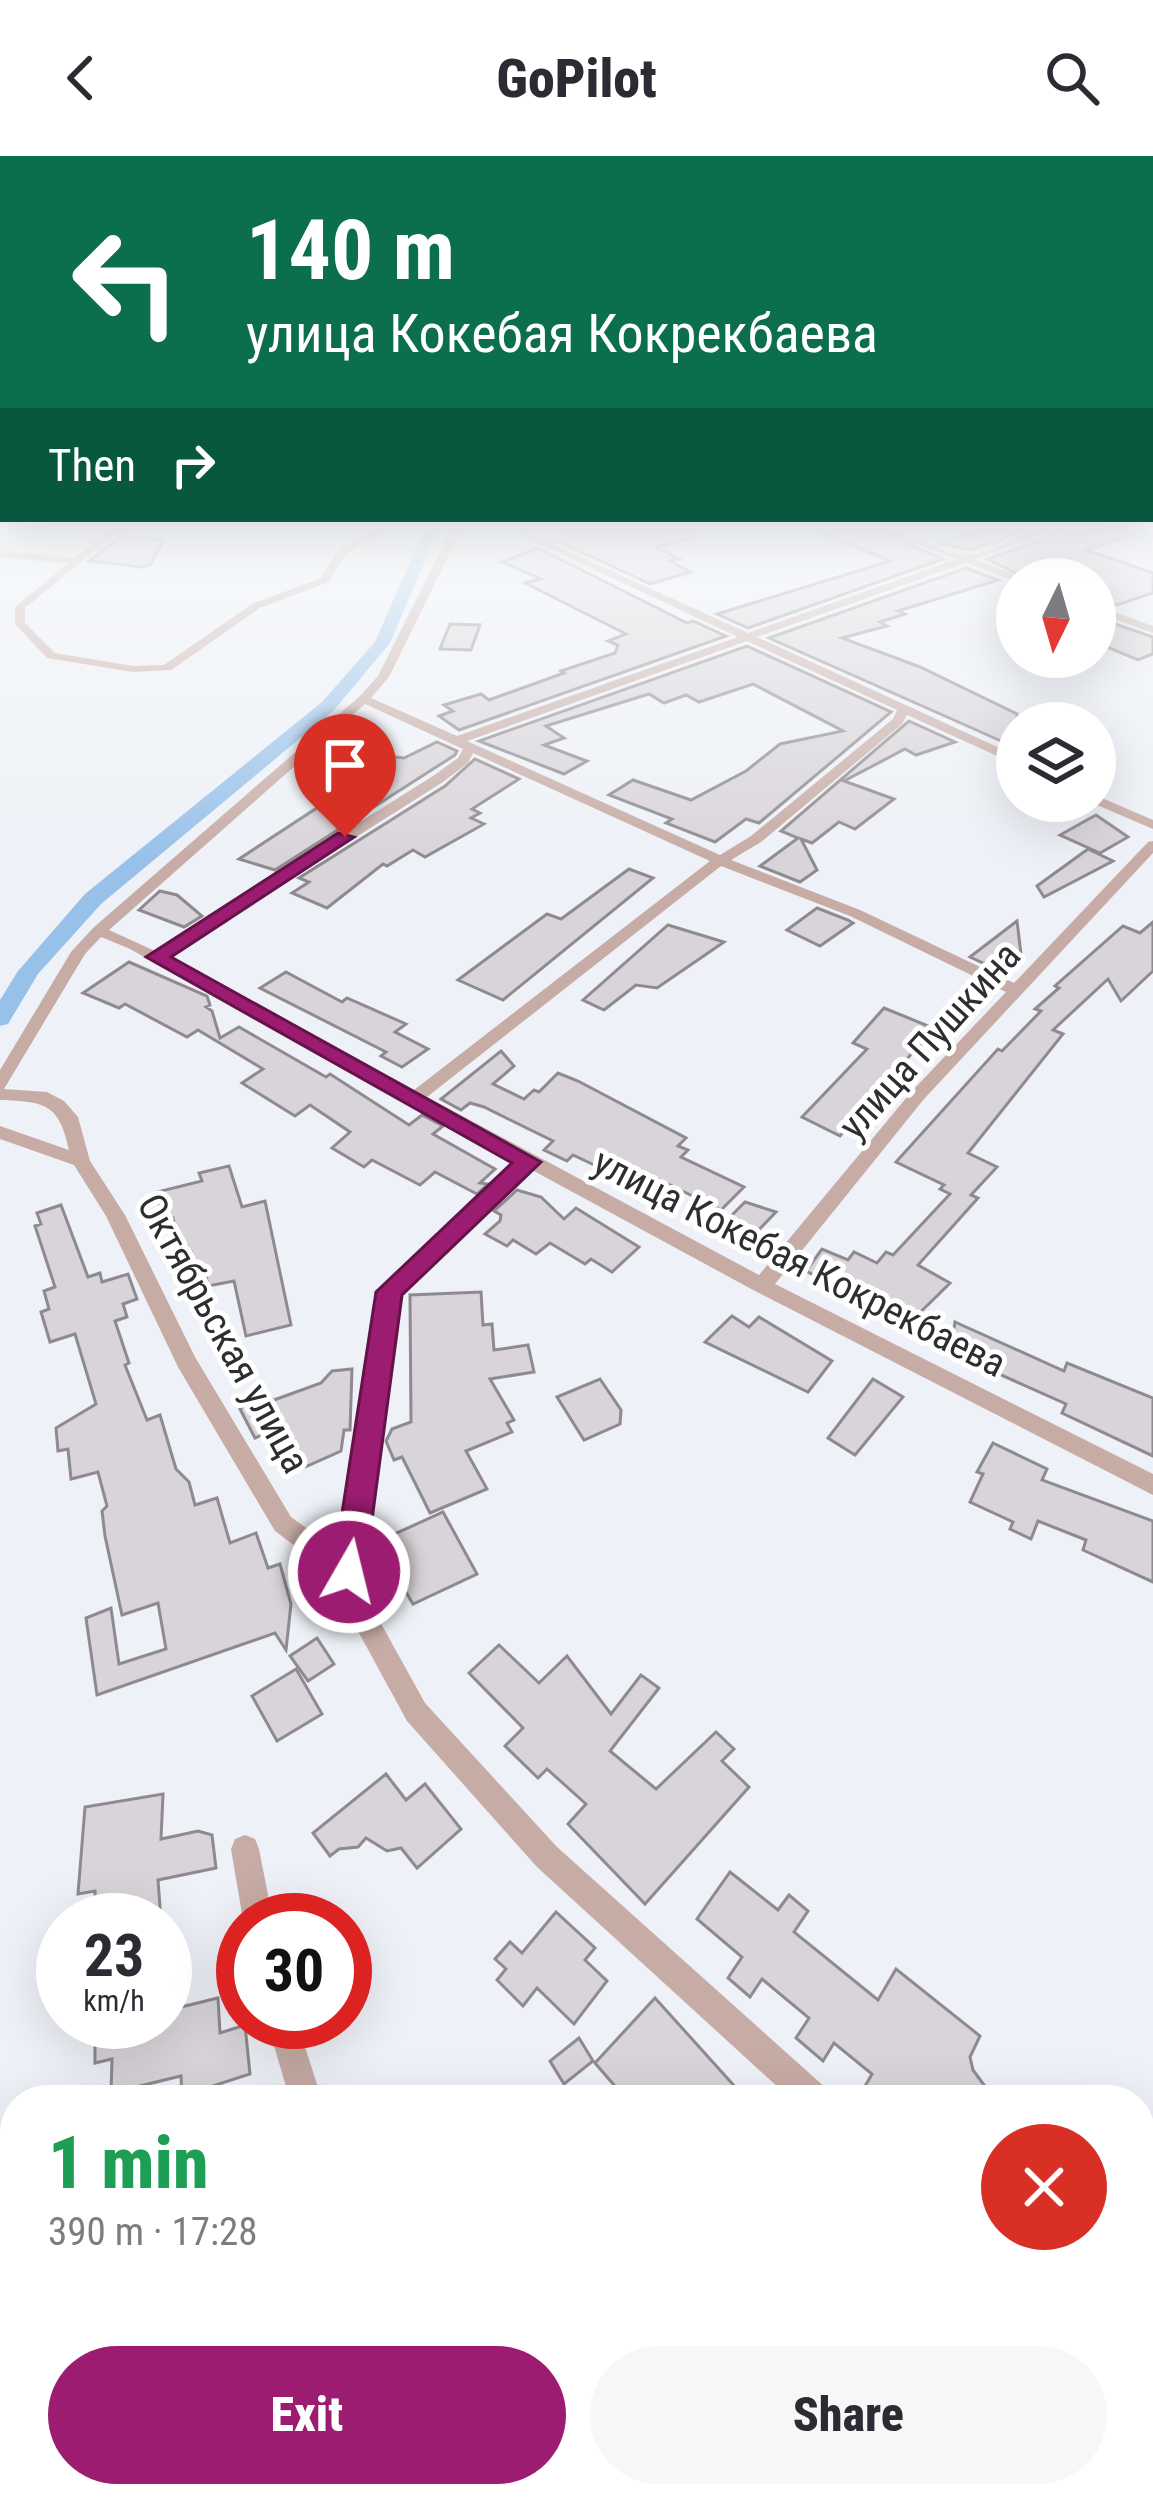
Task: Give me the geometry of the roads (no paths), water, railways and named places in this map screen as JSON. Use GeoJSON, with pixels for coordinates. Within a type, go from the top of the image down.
{"type":"FeatureCollection","features":[{"type":"Feature","properties":{"kind":"street"},"geometry":{"type":"LineString","coordinates":[[35,640],[51,656],[154,670],[167,668],[208,640]]}},
{"type":"Feature","properties":{"kind":"street"},"geometry":{"type":"LineString","coordinates":[[0,1084],[79,952],[364,698],[383,677],[402,640]]}},
{"type":"Feature","properties":{"kind":"street"},"geometry":{"type":"LineString","coordinates":[[461,745],[739,640]]}},
{"type":"Feature","properties":{"kind":"street"},"geometry":{"type":"LineString","coordinates":[[761,640],[996,751]]}},
{"type":"Feature","properties":{"kind":"street"},"geometry":{"type":"LineString","coordinates":[[364,698],[724,861],[855,913],[1017,991]]}},
{"type":"Feature","properties":{"kind":"street"},"geometry":{"type":"LineString","coordinates":[[413,1099],[698,874],[724,861],[898,721],[904,708]]}},
{"type":"Feature","properties":{"kind":"street"},"geometry":{"type":"LineString","coordinates":[[156,957],[463,760],[461,745]]}},
{"type":"Feature","properties":{"kind":"street"},"geometry":{"type":"LineString","coordinates":[[1116,808],[1153,825]]}},
{"type":"Feature","properties":{"kind":"street","name":"улица Пушкина"},"geometry":{"type":"LineString","coordinates":[[762,1286],[918,1095],[1153,845]]}},
{"type":"Feature","properties":{"kind":"street","name":"улица Кокебая Кокрекбаева"},"geometry":{"type":"LineString","coordinates":[[98,931],[156,957],[762,1286],[1153,1485]]}},
{"type":"Feature","properties":{"kind":"street","name":"Октябрьская улица"},"geometry":{"type":"LineString","coordinates":[[0,1094],[41,1096],[58,1105],[72,1121],[81,1161],[115,1215],[187,1361],[283,1525],[349,1572]]}},
{"type":"Feature","properties":{"kind":"street"},"geometry":{"type":"LineString","coordinates":[[0,1132],[81,1161]]}},
{"type":"Feature","properties":{"kind":"street"},"geometry":{"type":"LineString","coordinates":[[529,1162],[389,1292],[349,1572],[368,1625],[416,1712],[547,1858],[799,2085]]}},
{"type":"Feature","properties":{"kind":"street"},"geometry":{"type":"LineString","coordinates":[[244,1849],[253,1893]]}},
{"type":"Feature","properties":{"kind":"street"},"geometry":{"type":"LineString","coordinates":[[290,2049],[301,2085]]}},
{"type":"Feature","properties":{"kind":"waterway"},"geometry":{"type":"LineString","coordinates":[[0,1019],[29,971],[93,899],[328,706],[383,640]]}}]}
